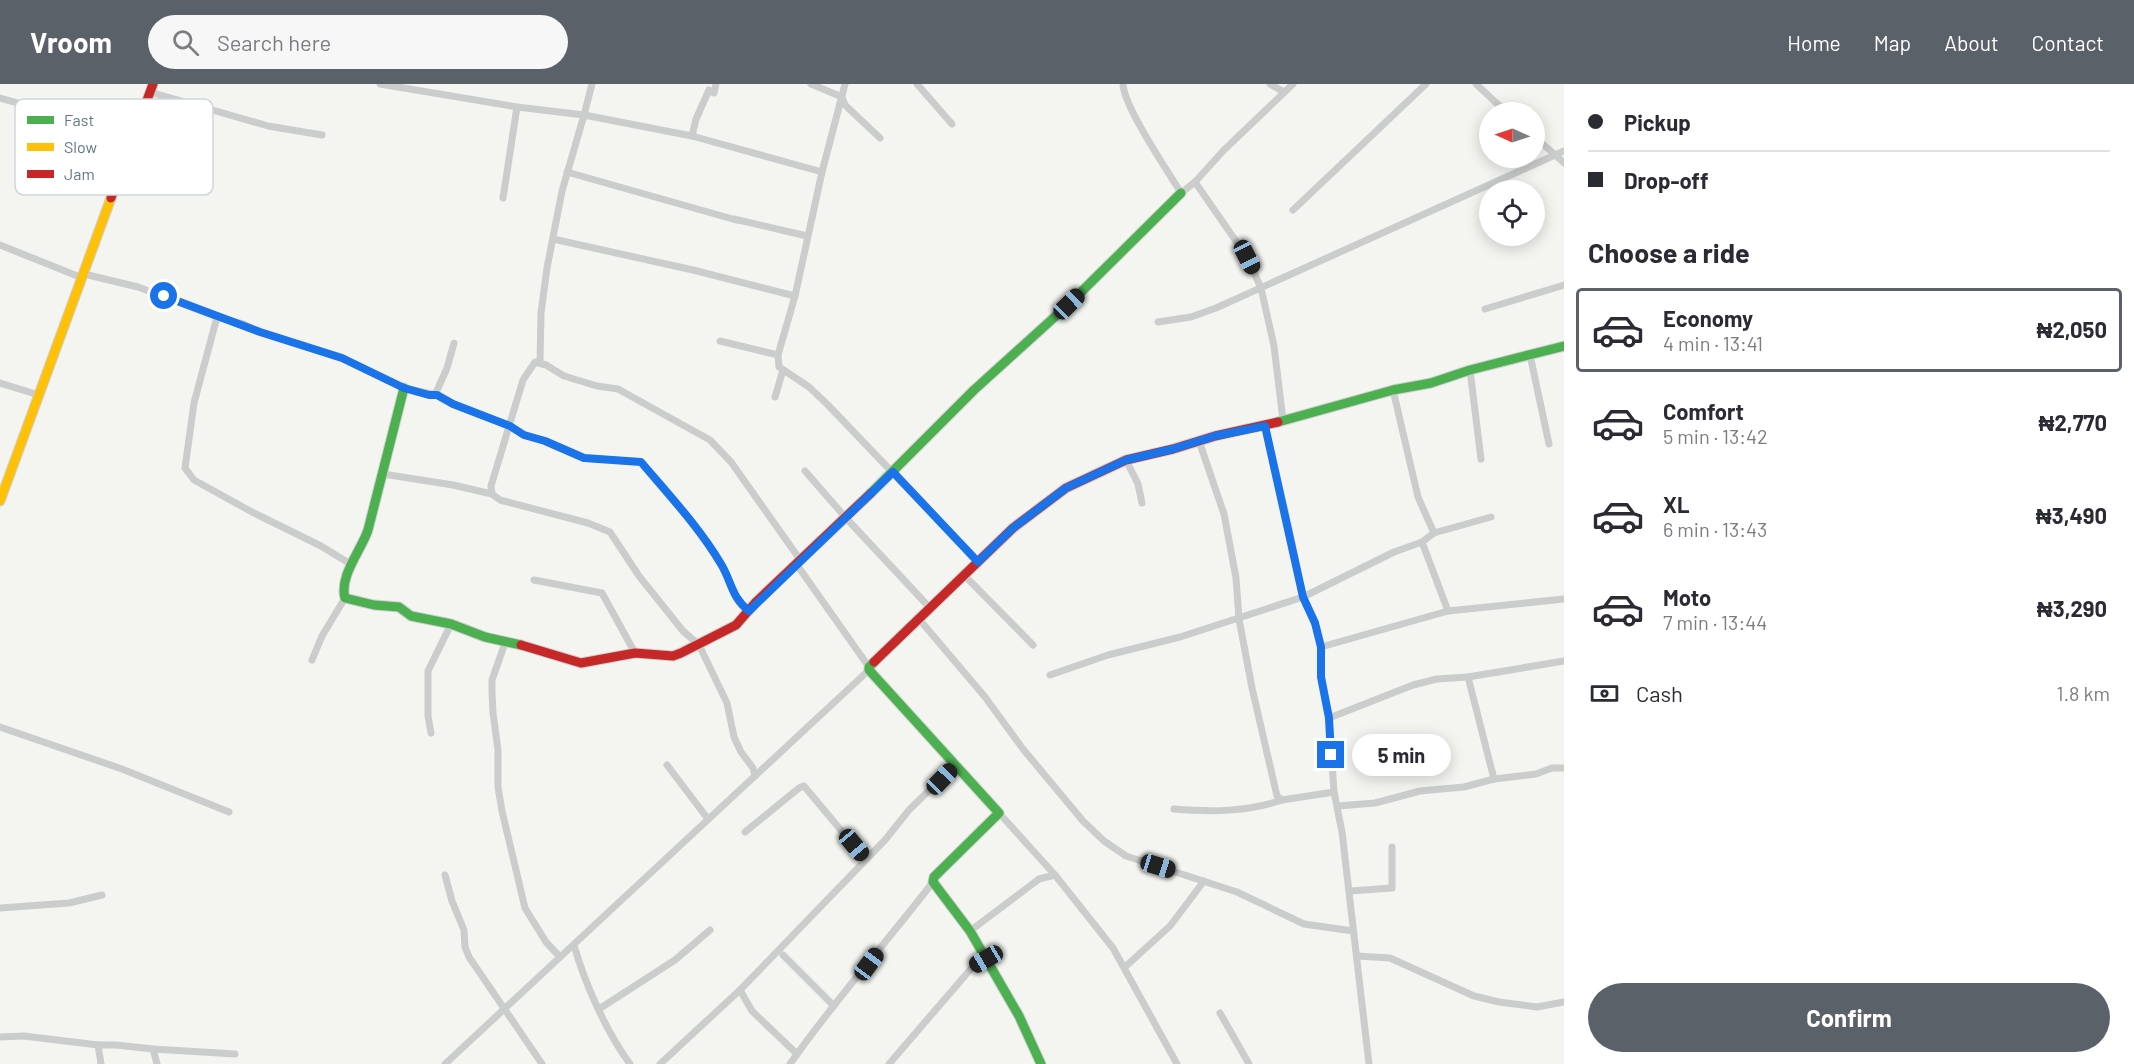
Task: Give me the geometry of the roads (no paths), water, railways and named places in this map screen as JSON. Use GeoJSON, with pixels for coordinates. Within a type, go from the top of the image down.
{"type":"FeatureCollection","features":[{"type":"Feature","properties":{"kind":"street"},"geometry":{"type":"LineString","coordinates":[[380,84],[517,107],[584,115],[693,136],[822,172]]}},
{"type":"Feature","properties":{"kind":"street"},"geometry":{"type":"LineString","coordinates":[[540,363],[541,313],[547,268],[567,172],[592,84]]}},
{"type":"Feature","properties":{"kind":"street"},"geometry":{"type":"LineString","coordinates":[[693,136],[696,119],[716,84]]}},
{"type":"Feature","properties":{"kind":"street"},"geometry":{"type":"LineString","coordinates":[[811,84],[842,97],[845,105],[880,138]]}},
{"type":"Feature","properties":{"kind":"street"},"geometry":{"type":"LineString","coordinates":[[845,84],[822,172],[778,363],[783,370],[808,387],[978,562]]}},
{"type":"Feature","properties":{"kind":"street"},"geometry":{"type":"LineString","coordinates":[[917,84],[952,124]]}},
{"type":"Feature","properties":{"kind":"street"},"geometry":{"type":"LineString","coordinates":[[1122,84],[1133,112],[1181,193]]}},
{"type":"Feature","properties":{"kind":"street"},"geometry":{"type":"LineString","coordinates":[[1270,84],[1284,92]]}},
{"type":"Feature","properties":{"kind":"street"},"geometry":{"type":"LineString","coordinates":[[345,598],[374,605],[399,607],[411,615],[451,624],[505,643],[536,649],[570,662],[580,663],[635,653],[673,656],[736,625],[974,390],[1069,304],[1293,84]]}},
{"type":"Feature","properties":{"kind":"street"},"geometry":{"type":"LineString","coordinates":[[1293,210],[1426,84]]}},
{"type":"Feature","properties":{"kind":"street"},"geometry":{"type":"LineString","coordinates":[[1476,84],[1495,102]]}},
{"type":"Feature","properties":{"kind":"street"},"geometry":{"type":"LineString","coordinates":[[152,88],[186,99]]}},
{"type":"Feature","properties":{"kind":"street"},"geometry":{"type":"LineString","coordinates":[[0,98],[15,102]]}},
{"type":"Feature","properties":{"kind":"street"},"geometry":{"type":"LineString","coordinates":[[503,198],[517,107]]}},
{"type":"Feature","properties":{"kind":"street"},"geometry":{"type":"LineString","coordinates":[[213,108],[268,126],[322,135]]}},
{"type":"Feature","properties":{"kind":"street"},"geometry":{"type":"LineString","coordinates":[[1545,143],[1564,163]]}},
{"type":"Feature","properties":{"kind":"street"},"geometry":{"type":"LineString","coordinates":[[1158,322],[1191,317],[1261,288],[1564,151],[1502,179]]}},
{"type":"Feature","properties":{"kind":"street"},"geometry":{"type":"LineString","coordinates":[[1555,156],[1564,152]]}},
{"type":"Feature","properties":{"kind":"street"},"geometry":{"type":"LineString","coordinates":[[567,172],[736,220]]}},
{"type":"Feature","properties":{"kind":"street"},"geometry":{"type":"LineString","coordinates":[[1195,182],[1247,257],[1261,288],[1274,346],[1283,420]]}},
{"type":"Feature","properties":{"kind":"street"},"geometry":{"type":"LineString","coordinates":[[0,501],[112,195]]}},
{"type":"Feature","properties":{"kind":"street"},"geometry":{"type":"LineString","coordinates":[[686,207],[807,236]]}},
{"type":"Feature","properties":{"kind":"street"},"geometry":{"type":"LineString","coordinates":[[553,239],[693,270],[795,296]]}},
{"type":"Feature","properties":{"kind":"street"},"geometry":{"type":"LineString","coordinates":[[0,245],[81,277],[84,274],[138,287],[217,317],[342,358],[404,388],[429,395],[435,394],[453,404],[510,426],[524,435],[545,441],[584,458],[641,462],[702,537],[722,565],[736,599],[749,611]]}},
{"type":"Feature","properties":{"kind":"street"},"geometry":{"type":"LineString","coordinates":[[700,268],[795,296]]}},
{"type":"Feature","properties":{"kind":"street"},"geometry":{"type":"LineString","coordinates":[[1485,309],[1564,285]]}},
{"type":"Feature","properties":{"kind":"street"},"geometry":{"type":"LineString","coordinates":[[217,317],[194,403],[185,468],[194,480],[321,546],[352,565]]}},
{"type":"Feature","properties":{"kind":"street"},"geometry":{"type":"LineString","coordinates":[[720,341],[778,356]]}},
{"type":"Feature","properties":{"kind":"street"},"geometry":{"type":"LineString","coordinates":[[435,394],[450,361],[454,343]]}},
{"type":"Feature","properties":{"kind":"street"},"geometry":{"type":"LineString","coordinates":[[445,1064],[756,776],[1013,528],[1066,488],[1126,460],[1265,426],[1393,390],[1431,383],[1470,370],[1564,346]]}},
{"type":"Feature","properties":{"kind":"street"},"geometry":{"type":"LineString","coordinates":[[1530,355],[1549,444]]}},
{"type":"Feature","properties":{"kind":"street"},"geometry":{"type":"LineString","coordinates":[[492,494],[491,486],[523,380],[535,362],[564,376],[597,386],[618,389],[710,440],[731,462],[869,668],[1054,875],[1113,948],[1177,1064]]}},
{"type":"Feature","properties":{"kind":"street"},"geometry":{"type":"LineString","coordinates":[[776,397],[783,370]]}},
{"type":"Feature","properties":{"kind":"street"},"geometry":{"type":"LineString","coordinates":[[1470,370],[1481,459]]}},
{"type":"Feature","properties":{"kind":"street"},"geometry":{"type":"LineString","coordinates":[[0,383],[39,395]]}},
{"type":"Feature","properties":{"kind":"street"},"geometry":{"type":"LineString","coordinates":[[312,660],[322,636],[346,599],[343,585],[361,550],[404,388]]}},
{"type":"Feature","properties":{"kind":"street"},"geometry":{"type":"LineString","coordinates":[[1393,390],[1418,497],[1434,533]]}},
{"type":"Feature","properties":{"kind":"street"},"geometry":{"type":"LineString","coordinates":[[1265,426],[1303,597],[1315,623],[1321,647],[1321,677],[1329,718],[1334,792],[1350,891],[1369,1064]]}},
{"type":"Feature","properties":{"kind":"street"},"geometry":{"type":"LineString","coordinates":[[1199,441],[1224,514],[1236,578],[1239,619],[1263,745],[1277,796],[1282,800]]}},
{"type":"Feature","properties":{"kind":"street"},"geometry":{"type":"LineString","coordinates":[[1126,460],[1138,484],[1142,503]]}},
{"type":"Feature","properties":{"kind":"street"},"geometry":{"type":"LineString","coordinates":[[805,471],[930,608]]}},
{"type":"Feature","properties":{"kind":"street"},"geometry":{"type":"LineString","coordinates":[[383,474],[453,485],[492,494],[500,500],[588,523],[610,532],[639,576],[683,631],[699,645],[727,703],[734,737],[756,776]]}},
{"type":"Feature","properties":{"kind":"street"},"geometry":{"type":"LineString","coordinates":[[1050,675],[1108,655],[1239,619],[1303,597],[1394,552],[1422,542],[1434,533],[1491,518]]}},
{"type":"Feature","properties":{"kind":"street"},"geometry":{"type":"LineString","coordinates":[[1422,542],[1448,611]]}},
{"type":"Feature","properties":{"kind":"street"},"geometry":{"type":"LineString","coordinates":[[964,575],[1033,645]]}},
{"type":"Feature","properties":{"kind":"street"},"geometry":{"type":"LineString","coordinates":[[534,580],[602,593],[635,653]]}},
{"type":"Feature","properties":{"kind":"street"},"geometry":{"type":"LineString","coordinates":[[1321,647],[1448,611],[1564,599]]}},
{"type":"Feature","properties":{"kind":"street"},"geometry":{"type":"LineString","coordinates":[[919,619],[985,697],[1023,749],[1083,821],[1104,841],[1126,856],[1237,892],[1304,924],[1353,931]]}},
{"type":"Feature","properties":{"kind":"street"},"geometry":{"type":"LineString","coordinates":[[431,733],[428,716],[428,671],[451,624]]}},
{"type":"Feature","properties":{"kind":"street"},"geometry":{"type":"LineString","coordinates":[[505,643],[492,680],[493,713],[498,750],[498,787],[502,811],[525,908],[546,942],[561,957]]}},
{"type":"Feature","properties":{"kind":"street"},"geometry":{"type":"LineString","coordinates":[[1329,718],[1413,685],[1437,679],[1468,677],[1564,661]]}},
{"type":"Feature","properties":{"kind":"street"},"geometry":{"type":"LineString","coordinates":[[1468,677],[1494,779]]}},
{"type":"Feature","properties":{"kind":"street"},"geometry":{"type":"LineString","coordinates":[[0,727],[122,769],[229,812]]}},
{"type":"Feature","properties":{"kind":"street"},"geometry":{"type":"LineString","coordinates":[[667,765],[708,819]]}},
{"type":"Feature","properties":{"kind":"street"},"geometry":{"type":"LineString","coordinates":[[660,1064],[740,990],[885,840],[909,810],[955,765]]}},
{"type":"Feature","properties":{"kind":"street"},"geometry":{"type":"LineString","coordinates":[[1338,806],[1374,803],[1420,791],[1464,787],[1494,779],[1536,774],[1552,768],[1564,768]]}},
{"type":"Feature","properties":{"kind":"street"},"geometry":{"type":"LineString","coordinates":[[745,832],[804,786],[866,859]]}},
{"type":"Feature","properties":{"kind":"street"},"geometry":{"type":"LineString","coordinates":[[1174,809],[1213,812],[1247,809],[1282,800],[1334,792]]}},
{"type":"Feature","properties":{"kind":"street"},"geometry":{"type":"LineString","coordinates":[[790,1064],[933,882],[934,877],[999,813]]}},
{"type":"Feature","properties":{"kind":"street"},"geometry":{"type":"LineString","coordinates":[[1350,891],[1392,888],[1392,847]]}},
{"type":"Feature","properties":{"kind":"street"},"geometry":{"type":"LineString","coordinates":[[445,875],[452,901],[464,930],[465,946],[470,957],[542,1064]]}},
{"type":"Feature","properties":{"kind":"street"},"geometry":{"type":"LineString","coordinates":[[970,931],[1039,879],[1054,875]]}},
{"type":"Feature","properties":{"kind":"street"},"geometry":{"type":"LineString","coordinates":[[1125,968],[1170,926],[1204,881]]}},
{"type":"Feature","properties":{"kind":"street"},"geometry":{"type":"LineString","coordinates":[[933,882],[970,931],[1019,1016],[1041,1064]]}},
{"type":"Feature","properties":{"kind":"street"},"geometry":{"type":"LineString","coordinates":[[0,908],[69,903],[102,895]]}},
{"type":"Feature","properties":{"kind":"street"},"geometry":{"type":"LineString","coordinates":[[599,1009],[675,960],[710,930]]}},
{"type":"Feature","properties":{"kind":"street"},"geometry":{"type":"LineString","coordinates":[[574,945],[599,1009],[620,1050],[630,1064]]}},
{"type":"Feature","properties":{"kind":"street"},"geometry":{"type":"LineString","coordinates":[[783,955],[834,1006]]}},
{"type":"Feature","properties":{"kind":"street"},"geometry":{"type":"LineString","coordinates":[[1357,956],[1390,958],[1474,996],[1499,1002],[1538,1007],[1564,1002]]}},
{"type":"Feature","properties":{"kind":"street"},"geometry":{"type":"LineString","coordinates":[[889,1064],[969,971],[986,959]]}},
{"type":"Feature","properties":{"kind":"street"},"geometry":{"type":"LineString","coordinates":[[740,990],[752,1011],[797,1054]]}},
{"type":"Feature","properties":{"kind":"street"},"geometry":{"type":"LineString","coordinates":[[1220,1013],[1249,1064]]}},
{"type":"Feature","properties":{"kind":"street"},"geometry":{"type":"LineString","coordinates":[[0,1037],[24,1036],[98,1046],[116,1045],[235,1054]]}},
{"type":"Feature","properties":{"kind":"street"},"geometry":{"type":"LineString","coordinates":[[98,1046],[102,1064]]}},
{"type":"Feature","properties":{"kind":"street"},"geometry":{"type":"LineString","coordinates":[[153,1049],[158,1064]]}}]}
